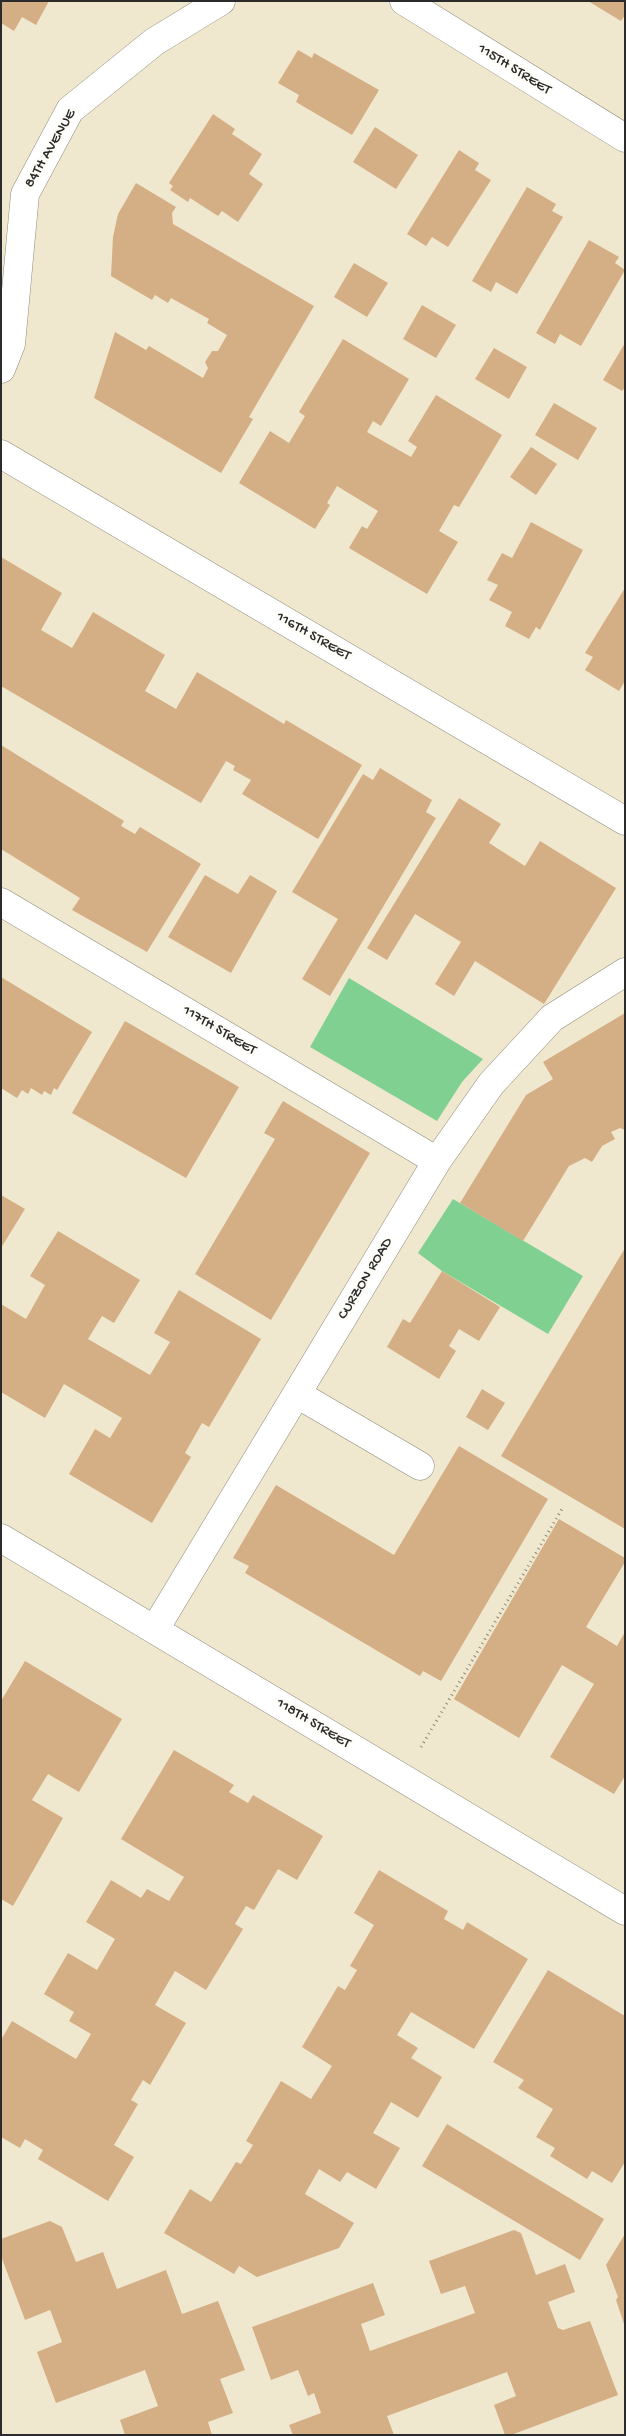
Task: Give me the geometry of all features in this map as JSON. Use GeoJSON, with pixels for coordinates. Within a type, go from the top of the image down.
{"type":"FeatureCollection","features":[{"type":"Feature","properties":{"kind":"street","name":"84TH AVENUE"},"geometry":{"type":"LineString","coordinates":[[1,369],[12,344],[25,194],[70,110],[154,42],[221,1]]}},
{"type":"Feature","properties":{"kind":"street","name":"115TH STREET"},"geometry":{"type":"LineString","coordinates":[[404,1],[625,138]]}},
{"type":"Feature","properties":{"kind":"street","name":"116TH STREET"},"geometry":{"type":"LineString","coordinates":[[1,454],[625,821]]}},
{"type":"Feature","properties":{"kind":"street","name":"117TH STREET"},"geometry":{"type":"LineString","coordinates":[[1,902],[437,1161]]}},
{"type":"Feature","properties":{"kind":"street","name":"CURZON ROAD"},"geometry":{"type":"LineString","coordinates":[[155,1629],[437,1161],[491,1084],[552,1018],[625,972]]}},
{"type":"Feature","properties":{"kind":"street"},"geometry":{"type":"LineString","coordinates":[[297,1394],[420,1466]]}},
{"type":"Feature","properties":{"kind":"street","name":"118TH STREET"},"geometry":{"type":"LineString","coordinates":[[1,1538],[625,1911]]}},
{"type":"Feature","properties":{"kind":"path"},"geometry":{"type":"LineString","coordinates":[[421,1747],[562,1509]]}},
{"type":"Feature","properties":{"kind":"green space"},"geometry":{"type":"Polygon","coordinates":[[[349,978],[483,1059],[462,1082],[437,1121],[310,1047],[349,978]]]}},
{"type":"Feature","properties":{"kind":"green space"},"geometry":{"type":"Polygon","coordinates":[[[453,1199],[583,1276],[548,1334],[442,1271],[418,1253],[453,1199]]]}},
{"type":"Feature","properties":{"kind":"building"},"geometry":{"type":"Polygon","coordinates":[[[1,1],[49,1],[36,25],[22,17],[14,31],[1,23],[1,1]]]}},
{"type":"Feature","properties":{"kind":"building"},"geometry":{"type":"Polygon","coordinates":[[[588,1],[625,1],[625,15],[621,21],[588,1]]]}},
{"type":"Feature","properties":{"kind":"building"},"geometry":{"type":"Polygon","coordinates":[[[298,50],[312,58],[314,53],[379,90],[352,135],[296,102],[299,95],[278,83],[298,50]]]}},
{"type":"Feature","properties":{"kind":"building"},"geometry":{"type":"Polygon","coordinates":[[[213,114],[235,129],[232,134],[262,154],[249,174],[263,184],[238,222],[222,211],[218,216],[190,198],[188,202],[170,190],[173,186],[169,183],[213,114]]]}},
{"type":"Feature","properties":{"kind":"building"},"geometry":{"type":"Polygon","coordinates":[[[375,127],[418,155],[396,189],[353,162],[375,127]]]}},
{"type":"Feature","properties":{"kind":"building"},"geometry":{"type":"Polygon","coordinates":[[[459,150],[479,163],[475,170],[491,180],[448,247],[432,237],[426,246],[407,234],[459,150]]]}},
{"type":"Feature","properties":{"kind":"building"},"geometry":{"type":"Polygon","coordinates":[[[136,183],[176,207],[172,213],[173,224],[314,306],[249,417],[253,419],[221,473],[94,398],[115,332],[146,350],[149,346],[203,378],[208,368],[205,362],[212,351],[218,351],[227,335],[207,323],[209,319],[171,298],[168,303],[155,295],[152,300],[111,276],[113,237],[118,214],[136,183]]]}},
{"type":"Feature","properties":{"kind":"building"},"geometry":{"type":"Polygon","coordinates":[[[527,187],[556,204],[552,211],[563,217],[517,294],[496,282],[491,292],[472,281],[527,187]]]}},
{"type":"Feature","properties":{"kind":"building"},"geometry":{"type":"Polygon","coordinates":[[[589,240],[619,257],[615,263],[625,270],[581,346],[560,334],[555,344],[536,333],[589,240]]]}},
{"type":"Feature","properties":{"kind":"building"},"geometry":{"type":"Polygon","coordinates":[[[354,263],[388,283],[367,317],[334,297],[354,263]]]}},
{"type":"Feature","properties":{"kind":"building"},"geometry":{"type":"Polygon","coordinates":[[[422,305],[456,325],[436,358],[403,339],[422,305]]]}},
{"type":"Feature","properties":{"kind":"building"},"geometry":{"type":"Polygon","coordinates":[[[343,339],[409,379],[381,426],[373,421],[367,432],[411,457],[417,447],[408,441],[436,395],[502,435],[459,507],[454,505],[439,531],[458,542],[427,594],[349,548],[362,526],[367,529],[378,511],[337,486],[327,503],[330,505],[315,529],[239,483],[270,431],[289,443],[305,416],[299,412],[343,339]]]}},
{"type":"Feature","properties":{"kind":"building"},"geometry":{"type":"Polygon","coordinates":[[[625,343],[625,387],[622,391],[603,380],[625,343]]]}},
{"type":"Feature","properties":{"kind":"building"},"geometry":{"type":"Polygon","coordinates":[[[494,348],[527,367],[509,399],[475,379],[494,348]]]}},
{"type":"Feature","properties":{"kind":"building"},"geometry":{"type":"Polygon","coordinates":[[[554,403],[597,428],[578,460],[535,435],[554,403]]]}},
{"type":"Feature","properties":{"kind":"building"},"geometry":{"type":"Polygon","coordinates":[[[531,447],[557,464],[536,495],[510,477],[531,447]]]}},
{"type":"Feature","properties":{"kind":"building"},"geometry":{"type":"Polygon","coordinates":[[[531,522],[583,550],[540,630],[536,627],[529,639],[505,626],[512,612],[489,600],[498,585],[487,580],[502,553],[512,558],[531,522]]]}},
{"type":"Feature","properties":{"kind":"building"},"geometry":{"type":"Polygon","coordinates":[[[1,557],[62,593],[41,630],[72,648],[93,612],[165,655],[145,691],[176,709],[197,672],[284,724],[286,720],[362,765],[318,839],[242,794],[251,780],[233,770],[235,766],[226,761],[201,803],[1,686],[1,557]]]}},
{"type":"Feature","properties":{"kind":"building"},"geometry":{"type":"Polygon","coordinates":[[[625,588],[625,681],[619,691],[585,670],[593,657],[585,653],[625,588]]]}},
{"type":"Feature","properties":{"kind":"building"},"geometry":{"type":"Polygon","coordinates":[[[1,745],[124,821],[121,826],[135,834],[140,827],[201,864],[147,952],[72,910],[80,898],[1,849],[1,745]]]}},
{"type":"Feature","properties":{"kind":"building"},"geometry":{"type":"Polygon","coordinates":[[[380,768],[432,800],[426,812],[436,818],[330,996],[302,979],[338,919],[292,892],[363,774],[373,780],[380,768]]]}},
{"type":"Feature","properties":{"kind":"building"},"geometry":{"type":"Polygon","coordinates":[[[459,798],[501,824],[489,843],[525,866],[540,841],[616,888],[544,1004],[475,961],[454,996],[435,984],[461,942],[415,914],[387,960],[367,948],[459,798]]]}},
{"type":"Feature","properties":{"kind":"building"},"geometry":{"type":"Polygon","coordinates":[[[205,875],[238,894],[250,875],[277,891],[231,973],[168,937],[205,875]]]}},
{"type":"Feature","properties":{"kind":"building"},"geometry":{"type":"Polygon","coordinates":[[[1,977],[92,1032],[57,1090],[54,1088],[51,1095],[44,1091],[42,1095],[31,1088],[28,1094],[22,1090],[17,1098],[1,1088],[1,977]]]}},
{"type":"Feature","properties":{"kind":"building"},"geometry":{"type":"Polygon","coordinates":[[[625,1013],[625,1130],[620,1128],[611,1132],[615,1139],[602,1146],[592,1162],[585,1158],[569,1166],[523,1241],[460,1203],[526,1095],[553,1079],[543,1062],[625,1013]]]}},
{"type":"Feature","properties":{"kind":"building"},"geometry":{"type":"Polygon","coordinates":[[[125,1021],[239,1087],[186,1178],[72,1113],[125,1021]]]}},
{"type":"Feature","properties":{"kind":"building"},"geometry":{"type":"Polygon","coordinates":[[[283,1101],[370,1153],[271,1320],[195,1274],[275,1139],[264,1133],[283,1101]]]}},
{"type":"Feature","properties":{"kind":"building"},"geometry":{"type":"Polygon","coordinates":[[[1,1195],[25,1209],[1,1248],[1,1195]]]}},
{"type":"Feature","properties":{"kind":"building"},"geometry":{"type":"Polygon","coordinates":[[[58,1231],[140,1280],[114,1323],[102,1316],[88,1339],[150,1375],[170,1342],[154,1333],[179,1290],[261,1339],[209,1427],[202,1423],[185,1453],[191,1457],[152,1523],[69,1474],[95,1429],[110,1438],[122,1418],[64,1384],[45,1418],[1,1392],[1,1304],[26,1319],[45,1285],[30,1276],[58,1231]]]}},
{"type":"Feature","properties":{"kind":"building"},"geometry":{"type":"Polygon","coordinates":[[[625,1248],[625,1529],[501,1456],[625,1248]]]}},
{"type":"Feature","properties":{"kind":"building"},"geometry":{"type":"Polygon","coordinates":[[[442,1271],[500,1307],[479,1341],[459,1329],[449,1346],[456,1351],[439,1379],[387,1347],[403,1319],[410,1323],[442,1271]]]}},
{"type":"Feature","properties":{"kind":"building"},"geometry":{"type":"Polygon","coordinates":[[[482,1389],[505,1403],[488,1430],[466,1417],[482,1389]]]}},
{"type":"Feature","properties":{"kind":"building"},"geometry":{"type":"Polygon","coordinates":[[[459,1446],[548,1499],[441,1681],[423,1671],[420,1676],[245,1573],[249,1566],[233,1558],[276,1485],[394,1555],[459,1446]]]}},
{"type":"Feature","properties":{"kind":"building"},"geometry":{"type":"Polygon","coordinates":[[[559,1519],[625,1558],[625,1562],[586,1627],[617,1646],[625,1632],[625,1776],[614,1794],[550,1757],[594,1684],[562,1665],[519,1738],[454,1699],[559,1519]]]}},
{"type":"Feature","properties":{"kind":"building"},"geometry":{"type":"Polygon","coordinates":[[[25,1661],[122,1719],[79,1792],[48,1774],[32,1800],[63,1818],[13,1906],[1,1899],[1,1701],[25,1661]]]}},
{"type":"Feature","properties":{"kind":"building"},"geometry":{"type":"Polygon","coordinates":[[[174,1750],[234,1785],[229,1792],[248,1803],[253,1795],[323,1836],[297,1880],[278,1869],[254,1910],[246,1906],[235,1924],[243,1929],[206,1990],[175,1971],[155,2005],[186,2023],[150,2085],[143,2080],[131,2100],[138,2104],[114,2145],[134,2157],[108,2201],[38,2159],[43,2150],[25,2139],[20,2148],[1,2137],[1,2040],[12,2021],[76,2059],[91,2034],[69,2021],[74,2012],[44,1994],[68,1953],[97,1970],[115,1939],[86,1922],[111,1880],[141,1898],[147,1889],[169,1901],[184,1877],[121,1839],[174,1750]]]}},
{"type":"Feature","properties":{"kind":"building"},"geometry":{"type":"Polygon","coordinates":[[[379,1870],[448,1911],[444,1919],[463,1930],[467,1922],[528,1959],[474,2049],[411,2012],[397,2035],[418,2048],[411,2058],[442,2077],[418,2118],[391,2102],[373,2133],[400,2148],[376,2189],[347,2172],[340,2182],[319,2169],[305,2194],[354,2223],[339,2248],[257,2277],[239,2266],[234,2274],[164,2233],[190,2189],[211,2202],[236,2162],[241,2164],[253,2145],[246,2141],[281,2081],[311,2099],[332,2066],[302,2047],[338,1986],[345,1990],[357,1970],[350,1966],[374,1925],[354,1913],[379,1870]]]}},
{"type":"Feature","properties":{"kind":"building"},"geometry":{"type":"Polygon","coordinates":[[[548,1970],[625,2016],[625,2162],[612,2183],[592,2171],[587,2179],[550,2156],[555,2148],[536,2137],[553,2109],[518,2088],[524,2080],[493,2062],[548,1970]]]}},
{"type":"Feature","properties":{"kind":"building"},"geometry":{"type":"Polygon","coordinates":[[[447,2124],[604,2219],[580,2260],[422,2166],[447,2124]]]}},
{"type":"Feature","properties":{"kind":"building"},"geometry":{"type":"Polygon","coordinates":[[[50,2221],[62,2227],[76,2262],[103,2252],[117,2289],[166,2270],[182,2314],[218,2301],[245,2370],[220,2379],[233,2413],[208,2422],[212,2435],[125,2435],[120,2420],[158,2406],[145,2370],[56,2403],[37,2352],[62,2342],[51,2312],[50,2310],[25,2320],[1,2256],[1,2239],[50,2221]]]}},
{"type":"Feature","properties":{"kind":"building"},"geometry":{"type":"Polygon","coordinates":[[[514,2230],[521,2233],[536,2275],[565,2264],[575,2292],[548,2302],[558,2328],[563,2330],[590,2321],[618,2395],[511,2435],[505,2435],[494,2405],[516,2396],[507,2372],[387,2416],[394,2435],[293,2435],[289,2425],[321,2413],[314,2393],[308,2396],[298,2370],[271,2380],[252,2327],[373,2283],[385,2315],[361,2324],[370,2351],[475,2313],[465,2286],[441,2294],[429,2261],[514,2230]]]}},
{"type":"Feature","properties":{"kind":"building"},"geometry":{"type":"Polygon","coordinates":[[[625,2234],[624,2324],[616,2300],[618,2297],[606,2265],[625,2234]]]}}]}
